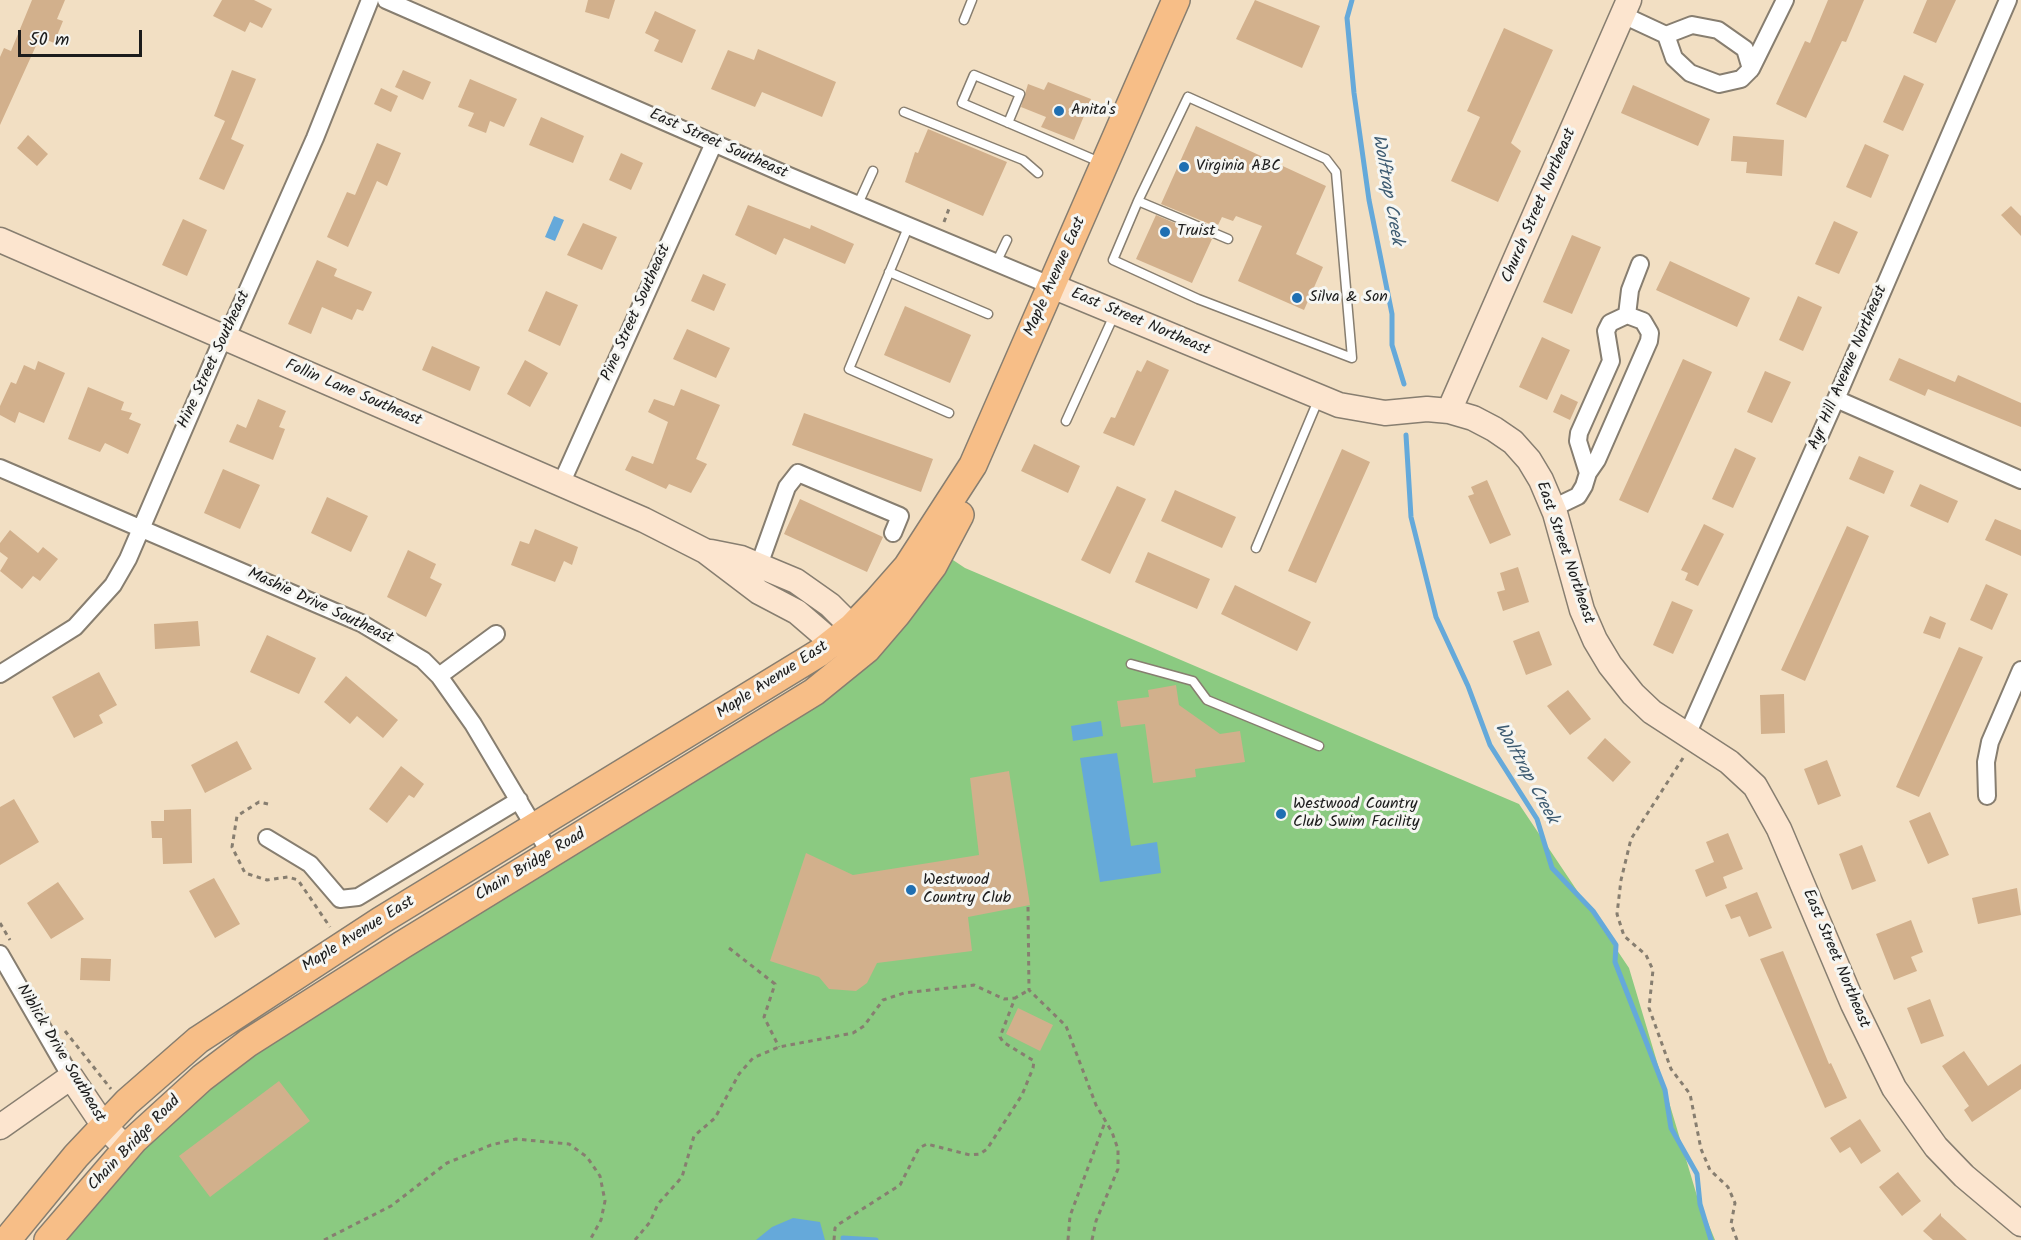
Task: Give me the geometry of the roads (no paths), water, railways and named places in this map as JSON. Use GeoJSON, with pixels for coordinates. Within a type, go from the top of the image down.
{"type":"FeatureCollection","features":[{"type":"Feature","properties":{"kind":"main road","name":"Maple Avenue East"},"geometry":{"type":"LineString","coordinates":[[104,1126],[127,1102],[176,1059],[234,1015],[380,921],[766,687],[842,635],[907,567],[974,465],[1176,0]]}},
{"type":"Feature","properties":{"kind":"main road","name":"Chain Bridge Road"},"geometry":{"type":"LineString","coordinates":[[48,1240],[126,1148],[202,1078],[248,1043],[392,951],[784,712],[814,692],[867,649],[897,614],[950,537],[961,513],[974,465]]}},
{"type":"Feature","properties":{"kind":"main road","name":"Chain Bridge Road"},"geometry":{"type":"LineString","coordinates":[[7,1240],[48,1189],[104,1126]]}},
{"type":"Feature","properties":{"kind":"street","name":"Hine Street Southeast"},"geometry":{"type":"LineString","coordinates":[[0,674],[75,627],[113,585],[128,559],[220,345],[226,339],[315,138],[370,0]]}},
{"type":"Feature","properties":{"kind":"street","name":"East Street Southeast"},"geometry":{"type":"LineString","coordinates":[[386,0],[714,143],[1052,286]]}},
{"type":"Feature","properties":{"kind":"street"},"geometry":{"type":"LineString","coordinates":[[1626,7],[1666,35],[1674,58],[1690,74],[1719,84],[1741,79],[1751,69],[1785,0]]}},
{"type":"Feature","properties":{"kind":"street","name":"Ayr Hill Avenue Northeast"},"geometry":{"type":"LineString","coordinates":[[1685,746],[2008,0]]}},
{"type":"Feature","properties":{"kind":"street","name":"Church Street Northeast"},"geometry":{"type":"LineString","coordinates":[[1449,411],[1626,7]]}},
{"type":"Feature","properties":{"kind":"street"},"geometry":{"type":"LineString","coordinates":[[1666,35],[1692,25],[1718,30],[1745,49],[1751,69]]}},
{"type":"Feature","properties":{"kind":"street","name":"Pine Street Southeast"},"geometry":{"type":"LineString","coordinates":[[561,484],[714,143]]}},
{"type":"Feature","properties":{"kind":"street","name":"Follin Lane Southeast"},"geometry":{"type":"LineString","coordinates":[[0,240],[561,484],[705,551],[759,592],[867,649]]}},
{"type":"Feature","properties":{"kind":"street"},"geometry":{"type":"LineString","coordinates":[[1627,315],[1630,290],[1640,264]]}},
{"type":"Feature","properties":{"kind":"street","name":"East Street Northeast"},"geometry":{"type":"LineString","coordinates":[[1052,286],[1319,398],[1362,411],[1385,413],[1427,409],[1449,411],[1494,429],[1512,442],[1529,460],[1541,480],[1552,508],[1582,610],[1595,640],[1610,665],[1633,694],[1685,746],[1738,769],[1764,799],[1883,1067],[1918,1125],[1964,1176],[2021,1224]]}},
{"type":"Feature","properties":{"kind":"street"},"geometry":{"type":"LineString","coordinates":[[1552,508],[1578,496],[1597,460],[1649,341],[1650,333],[1643,321],[1627,315],[1610,323],[1606,331],[1611,356],[1609,366],[1579,433],[1578,441],[1588,474]]}},
{"type":"Feature","properties":{"kind":"street"},"geometry":{"type":"LineString","coordinates":[[1609,366],[1634,375]]}},
{"type":"Feature","properties":{"kind":"street"},"geometry":{"type":"LineString","coordinates":[[1836,399],[2021,480]]}},
{"type":"Feature","properties":{"kind":"street","name":"Mashie Drive Southeast"},"geometry":{"type":"LineString","coordinates":[[0,468],[361,623],[398,642],[423,660],[439,676],[473,724],[551,855]]}},
{"type":"Feature","properties":{"kind":"street"},"geometry":{"type":"LineString","coordinates":[[759,565],[787,487],[798,473],[900,516],[892,533]]}},
{"type":"Feature","properties":{"kind":"street","name":"Follin Lane Southeast"},"geometry":{"type":"LineString","coordinates":[[705,551],[741,558],[796,581],[815,593],[842,635]]}},
{"type":"Feature","properties":{"kind":"street"},"geometry":{"type":"LineString","coordinates":[[439,676],[496,634]]}},
{"type":"Feature","properties":{"kind":"street"},"geometry":{"type":"LineString","coordinates":[[1987,796],[1986,762],[1990,742],[2021,670]]}},
{"type":"Feature","properties":{"kind":"street"},"geometry":{"type":"LineString","coordinates":[[267,838],[309,864],[340,899],[358,897],[519,800]]}},
{"type":"Feature","properties":{"kind":"street","name":"Niblick Drive Southeast"},"geometry":{"type":"LineString","coordinates":[[5,948],[71,1077],[104,1126],[126,1148]]}},
{"type":"Feature","properties":{"kind":"street"},"geometry":{"type":"LineString","coordinates":[[0,1127],[71,1077]]}},
{"type":"Feature","properties":{"kind":"lane"},"geometry":{"type":"LineString","coordinates":[[964,20],[972,0]]}},
{"type":"Feature","properties":{"kind":"lane"},"geometry":{"type":"LineString","coordinates":[[1008,123],[1020,94],[974,75],[962,103],[1008,123],[1105,164]]}},
{"type":"Feature","properties":{"kind":"lane"},"geometry":{"type":"LineString","coordinates":[[1188,97],[1326,159],[1336,172],[1352,358],[1198,299],[1113,260],[1138,201],[1188,97]]}},
{"type":"Feature","properties":{"kind":"lane"},"geometry":{"type":"LineString","coordinates":[[904,112],[1023,160],[1038,173]]}},
{"type":"Feature","properties":{"kind":"lane"},"geometry":{"type":"LineString","coordinates":[[858,204],[873,171]]}},
{"type":"Feature","properties":{"kind":"lane"},"geometry":{"type":"LineString","coordinates":[[1138,201],[1228,239]]}},
{"type":"Feature","properties":{"kind":"lane"},"geometry":{"type":"LineString","coordinates":[[909,225],[849,369],[949,413]]}},
{"type":"Feature","properties":{"kind":"lane"},"geometry":{"type":"LineString","coordinates":[[997,261],[1007,240]]}},
{"type":"Feature","properties":{"kind":"lane"},"geometry":{"type":"LineString","coordinates":[[889,272],[988,314]]}},
{"type":"Feature","properties":{"kind":"lane"},"geometry":{"type":"LineString","coordinates":[[1066,422],[1115,312]]}},
{"type":"Feature","properties":{"kind":"lane"},"geometry":{"type":"LineString","coordinates":[[1256,548],[1319,398]]}},
{"type":"Feature","properties":{"kind":"lane"},"geometry":{"type":"LineString","coordinates":[[1131,664],[1193,681],[1207,700],[1319,746]]}},
{"type":"Feature","properties":{"kind":"water"},"geometry":{"type":"Polygon","coordinates":[[[554,216],[564,220],[555,241],[545,237],[554,216]]]}},
{"type":"Feature","properties":{"kind":"water"},"geometry":{"type":"Polygon","coordinates":[[[1101,721],[1103,736],[1073,741],[1071,726],[1101,721]]]}},
{"type":"Feature","properties":{"kind":"water"},"geometry":{"type":"Polygon","coordinates":[[[1117,753],[1131,846],[1157,842],[1161,873],[1100,882],[1080,758],[1117,753]]]}},
{"type":"Feature","properties":{"kind":"water"},"geometry":{"type":"Polygon","coordinates":[[[793,1218],[820,1222],[825,1240],[756,1240],[772,1227],[793,1218]]]}},
{"type":"Feature","properties":{"kind":"waterway","name":"Wolftrap Creek"},"geometry":{"type":"LineString","coordinates":[[1352,0],[1347,18],[1354,93],[1369,200],[1392,314],[1392,345],[1404,384]]}},
{"type":"Feature","properties":{"kind":"waterway","name":"Wolftrap Creek"},"geometry":{"type":"LineString","coordinates":[[1406,435],[1411,517],[1436,617],[1468,686],[1490,745],[1537,819],[1552,868],[1593,911],[1616,945],[1615,962],[1665,1090],[1671,1128],[1697,1174],[1700,1204],[1711,1240]]}},
{"type":"Feature","properties":{"kind":"waterway"},"geometry":{"type":"LineString","coordinates":[[843,1238],[876,1240]]}},
{"type":"Feature","properties":{"kind":"place","name":"Anita's"},"geometry":{"type":"Point","coordinates":[1059,111]}},
{"type":"Feature","properties":{"kind":"place","name":"Virginia ABC"},"geometry":{"type":"Point","coordinates":[1184,167]}},
{"type":"Feature","properties":{"kind":"place","name":"Truist"},"geometry":{"type":"Point","coordinates":[1165,232]}},
{"type":"Feature","properties":{"kind":"place","name":"Silva & Son"},"geometry":{"type":"Point","coordinates":[1297,298]}},
{"type":"Feature","properties":{"kind":"place","name":"Westwood Country Club Swim Facility"},"geometry":{"type":"Point","coordinates":[1281,814]}},
{"type":"Feature","properties":{"kind":"place","name":"Westwood Country Club"},"geometry":{"type":"Point","coordinates":[911,890]}}]}
